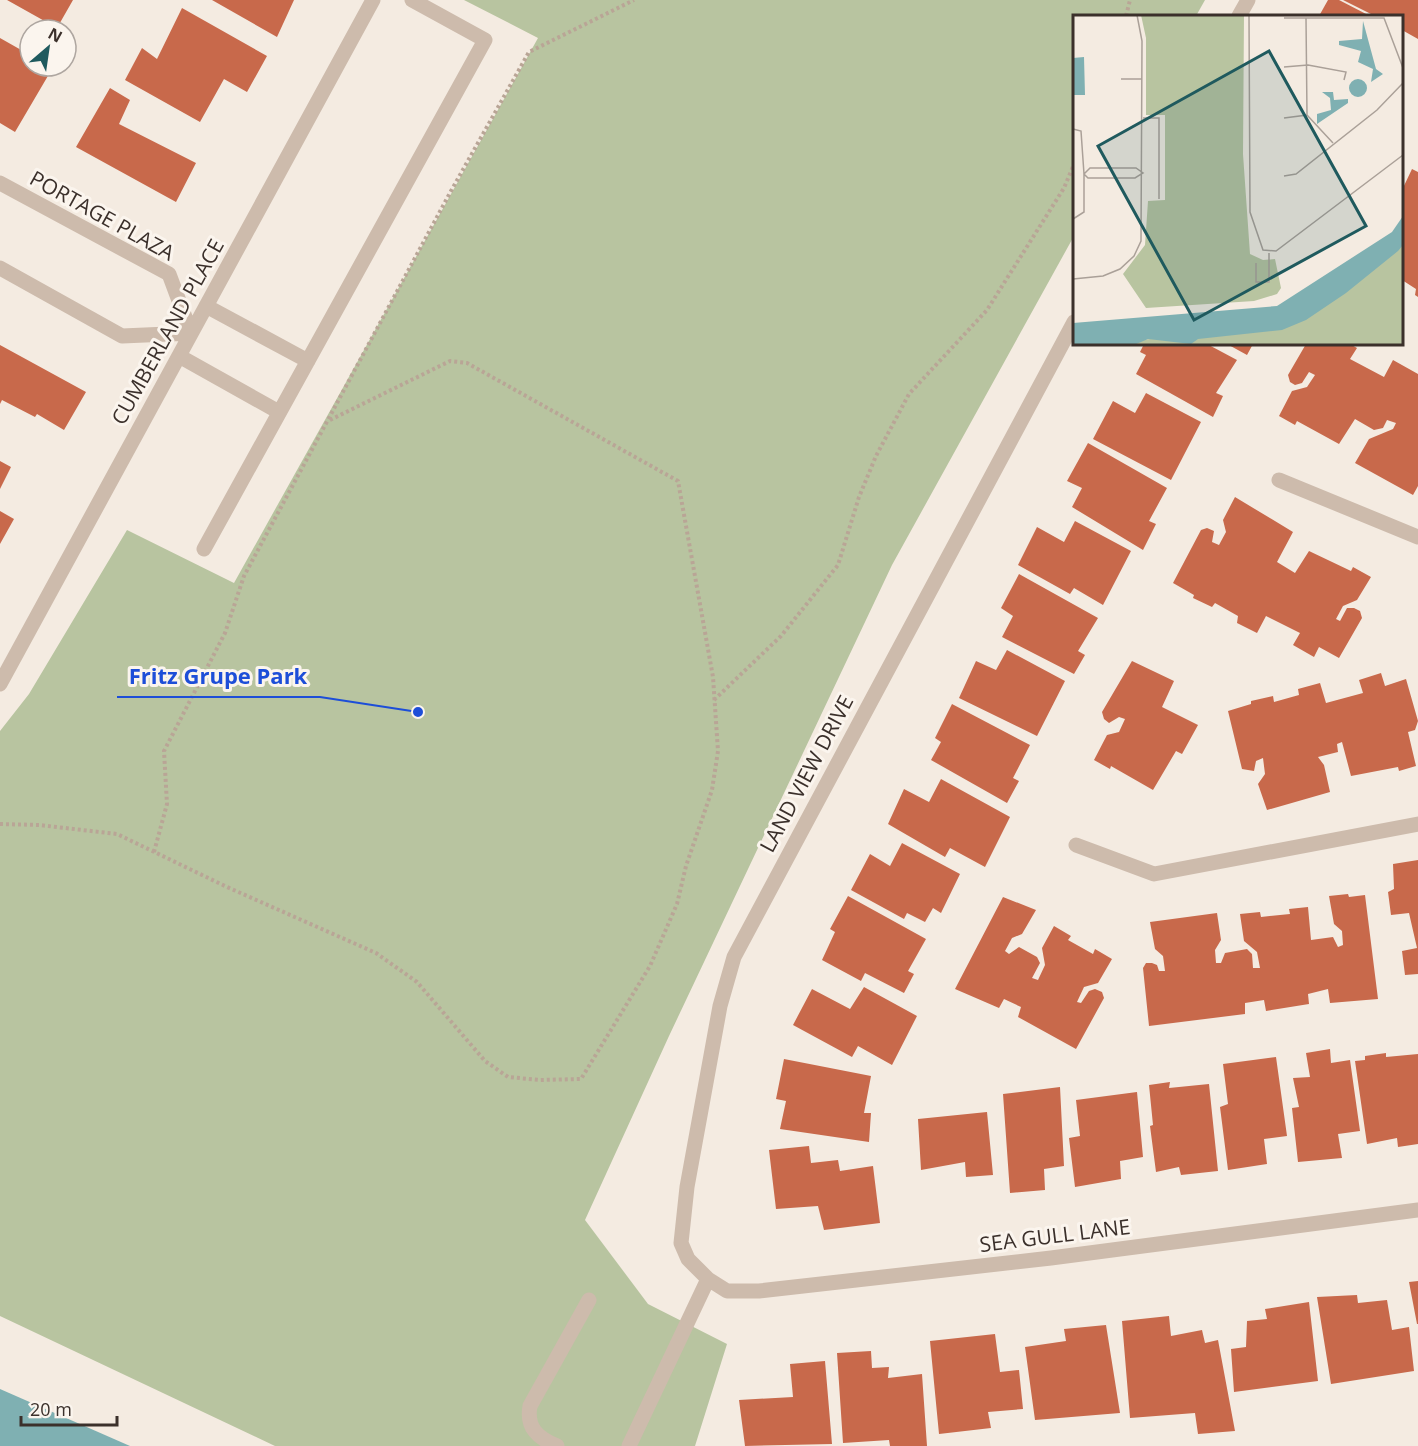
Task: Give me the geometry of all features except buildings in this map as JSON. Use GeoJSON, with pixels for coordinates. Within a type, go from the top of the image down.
{"type":"FeatureCollection","features":[{"type":"Feature","properties":{"kind":"street","name":"CUMBERLAND PLACE"},"geometry":{"type":"LineString","coordinates":[[0,684],[373,0]]}},
{"type":"Feature","properties":{"kind":"street"},"geometry":{"type":"LineString","coordinates":[[204,549],[485,40],[412,0]]}},
{"type":"Feature","properties":{"kind":"street"},"geometry":{"type":"LineString","coordinates":[[1240,15],[1248,0]]}},
{"type":"Feature","properties":{"kind":"street","name":"PORTAGE PLAZA"},"geometry":{"type":"LineString","coordinates":[[0,183],[170,274],[191,333]]}},
{"type":"Feature","properties":{"kind":"street"},"geometry":{"type":"LineString","coordinates":[[0,268],[122,336],[191,333]]}},
{"type":"Feature","properties":{"kind":"street"},"geometry":{"type":"LineString","coordinates":[[206,306],[308,361]]}},
{"type":"Feature","properties":{"kind":"street","name":"LAND VIEW DRIVE"},"geometry":{"type":"LineString","coordinates":[[704,1276],[688,1259],[681,1244],[682,1217],[720,1006],[734,957],[1073,324]]}},
{"type":"Feature","properties":{"kind":"street"},"geometry":{"type":"LineString","coordinates":[[178,356],[279,412]]}},
{"type":"Feature","properties":{"kind":"street"},"geometry":{"type":"LineString","coordinates":[[1279,480],[1418,537]]}},
{"type":"Feature","properties":{"kind":"street"},"geometry":{"type":"LineString","coordinates":[[1076,845],[1154,874],[1418,824]]}},
{"type":"Feature","properties":{"kind":"street","name":"SEA GULL LANE"},"geometry":{"type":"LineString","coordinates":[[704,1276],[727,1291],[759,1291],[1051,1258],[1418,1210]]}},
{"type":"Feature","properties":{"kind":"street"},"geometry":{"type":"LineString","coordinates":[[629,1446],[704,1276]]}},
{"type":"Feature","properties":{"kind":"street"},"geometry":{"type":"LineString","coordinates":[[557,1446],[541,1439],[533,1430],[528,1418],[530,1406],[589,1300]]}},
{"type":"Feature","properties":{"kind":"path"},"geometry":{"type":"LineString","coordinates":[[154,852],[167,804],[164,751],[225,633],[244,576],[451,191],[529,52],[634,0]]}},
{"type":"Feature","properties":{"kind":"path"},"geometry":{"type":"LineString","coordinates":[[1126,15],[1130,0]]}},
{"type":"Feature","properties":{"kind":"path"},"geometry":{"type":"LineString","coordinates":[[714,700],[781,636],[838,565],[859,497],[876,456],[909,394],[987,310],[1064,188],[1073,166]]}},
{"type":"Feature","properties":{"kind":"path"},"geometry":{"type":"LineString","coordinates":[[0,824],[39,825],[117,834],[376,953],[417,982],[484,1061],[508,1077],[540,1080],[581,1078],[650,966],[677,904],[686,866],[712,790],[718,751],[714,700],[678,481],[467,363],[450,361],[328,421]]}},
{"type":"Feature","properties":{"kind":"green space"},"geometry":{"type":"Polygon","coordinates":[[[464,0],[1205,0],[1197,15],[1073,15],[1073,238],[892,565],[669,1036],[585,1220],[648,1304],[727,1344],[695,1446],[275,1446],[0,1316],[0,731],[29,694],[127,530],[234,583],[538,38],[464,0]]]}},
{"type":"Feature","properties":{"kind":"water"},"geometry":{"type":"Polygon","coordinates":[[[0,1389],[130,1446],[0,1446],[0,1389]]]}},
{"type":"Feature","properties":{"kind":"place","name":"Fritz Grupe Park"},"geometry":{"type":"Point","coordinates":[418,712]}}]}
